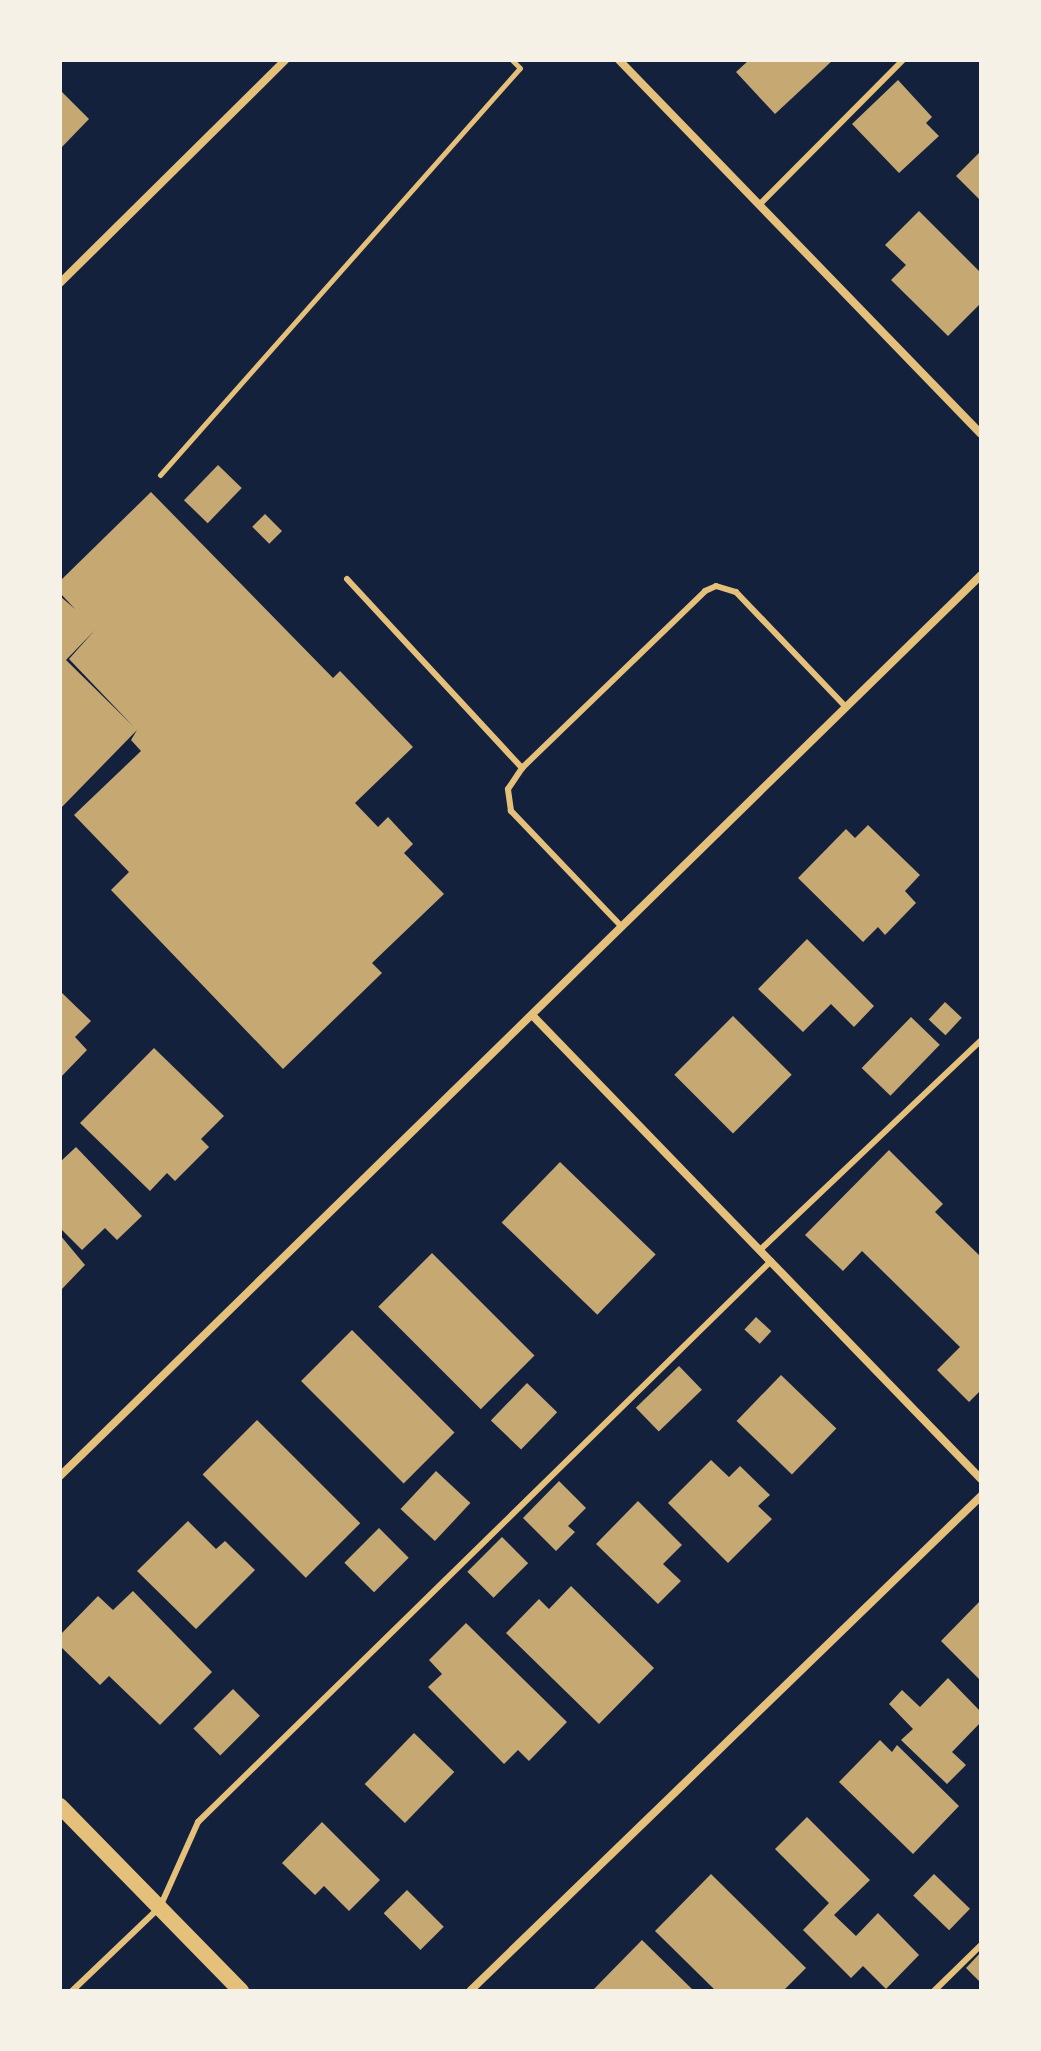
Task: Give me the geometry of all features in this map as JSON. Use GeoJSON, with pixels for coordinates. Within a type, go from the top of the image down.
{"type":"FeatureCollection","features":[{"type":"Feature","properties":{"kind":"main road"},"geometry":{"type":"LineString","coordinates":[[60,1806],[241,1991]]}},
{"type":"Feature","properties":{"kind":"street"},"geometry":{"type":"LineString","coordinates":[[60,283],[285,60]]}},
{"type":"Feature","properties":{"kind":"street"},"geometry":{"type":"LineString","coordinates":[[619,60],[981,434]]}},
{"type":"Feature","properties":{"kind":"street"},"geometry":{"type":"LineString","coordinates":[[60,1476],[981,575]]}},
{"type":"Feature","properties":{"kind":"street"},"geometry":{"type":"LineString","coordinates":[[532,1015],[981,1479]]}},
{"type":"Feature","properties":{"kind":"street"},"geometry":{"type":"LineString","coordinates":[[470,1991],[981,1496]]}},
{"type":"Feature","properties":{"kind":"lane"},"geometry":{"type":"LineString","coordinates":[[759,205],[903,60]]}},
{"type":"Feature","properties":{"kind":"lane"},"geometry":{"type":"LineString","coordinates":[[347,579],[522,768]]}},
{"type":"Feature","properties":{"kind":"lane"},"geometry":{"type":"LineString","coordinates":[[622,927],[511,811],[508,789],[522,768],[705,591],[716,586],[736,592],[846,707]]}},
{"type":"Feature","properties":{"kind":"lane"},"geometry":{"type":"LineString","coordinates":[[760,1250],[981,1040]]}},
{"type":"Feature","properties":{"kind":"lane"},"geometry":{"type":"LineString","coordinates":[[72,1991],[160,1907],[198,1822],[771,1261]]}},
{"type":"Feature","properties":{"kind":"lane"},"geometry":{"type":"LineString","coordinates":[[934,1991],[981,1945]]}},
{"type":"Feature","properties":{"kind":"path"},"geometry":{"type":"LineString","coordinates":[[160,475],[520,68],[512,60]]}},
{"type":"Feature","properties":{"kind":"building"},"geometry":{"type":"Polygon","coordinates":[[[749,60],[833,60],[775,114],[736,72],[749,60]]]}},
{"type":"Feature","properties":{"kind":"building"},"geometry":{"type":"Polygon","coordinates":[[[898,80],[932,117],[926,123],[939,136],[899,173],[852,124],[898,80]]]}},
{"type":"Feature","properties":{"kind":"building"},"geometry":{"type":"Polygon","coordinates":[[[60,90],[89,119],[60,149],[60,90]]]}},
{"type":"Feature","properties":{"kind":"building"},"geometry":{"type":"Polygon","coordinates":[[[981,151],[981,201],[956,176],[981,151]]]}},
{"type":"Feature","properties":{"kind":"building"},"geometry":{"type":"Polygon","coordinates":[[[919,211],[981,273],[981,303],[948,336],[891,280],[906,265],[885,245],[919,211]]]}},
{"type":"Feature","properties":{"kind":"building"},"geometry":{"type":"Polygon","coordinates":[[[218,465],[242,488],[208,523],[184,500],[218,465]]]}},
{"type":"Feature","properties":{"kind":"building"},"geometry":{"type":"Polygon","coordinates":[[[151,492],[333,678],[340,671],[413,747],[355,803],[378,827],[388,817],[413,844],[404,853],[444,894],[372,963],[382,973],[283,1069],[111,890],[129,872],[74,815],[141,751],[131,740],[137,730],[60,809],[60,596],[75,609],[60,593],[60,581],[151,492]],[[95,630],[66,660],[133,726],[69,659],[95,630]]]}},
{"type":"Feature","properties":{"kind":"building"},"geometry":{"type":"Polygon","coordinates":[[[265,514],[282,531],[269,544],[252,527],[265,514]]]}},
{"type":"Feature","properties":{"kind":"building"},"geometry":{"type":"Polygon","coordinates":[[[868,825],[920,875],[905,891],[916,903],[885,935],[878,927],[863,942],[798,878],[846,829],[855,838],[868,825]]]}},
{"type":"Feature","properties":{"kind":"building"},"geometry":{"type":"Polygon","coordinates":[[[807,939],[874,1006],[854,1027],[831,1004],[803,1032],[758,989],[807,939]]]}},
{"type":"Feature","properties":{"kind":"building"},"geometry":{"type":"Polygon","coordinates":[[[60,991],[91,1021],[75,1037],[87,1050],[60,1078],[60,991]]]}},
{"type":"Feature","properties":{"kind":"building"},"geometry":{"type":"Polygon","coordinates":[[[945,1002],[962,1018],[945,1035],[929,1020],[945,1002]]]}},
{"type":"Feature","properties":{"kind":"building"},"geometry":{"type":"Polygon","coordinates":[[[733,1016],[792,1075],[733,1133],[674,1075],[733,1016]]]}},
{"type":"Feature","properties":{"kind":"building"},"geometry":{"type":"Polygon","coordinates":[[[911,1017],[940,1045],[890,1096],[862,1068],[911,1017]]]}},
{"type":"Feature","properties":{"kind":"building"},"geometry":{"type":"Polygon","coordinates":[[[154,1048],[224,1116],[201,1139],[209,1147],[175,1181],[167,1173],[150,1191],[80,1123],[154,1048]]]}},
{"type":"Feature","properties":{"kind":"building"},"geometry":{"type":"Polygon","coordinates":[[[76,1147],[142,1216],[117,1240],[105,1228],[82,1250],[60,1228],[60,1162],[76,1147]]]}},
{"type":"Feature","properties":{"kind":"building"},"geometry":{"type":"Polygon","coordinates":[[[889,1150],[943,1204],[935,1212],[981,1257],[981,1390],[969,1402],[937,1370],[960,1347],[862,1251],[843,1271],[805,1235],[889,1150]]]}},
{"type":"Feature","properties":{"kind":"building"},"geometry":{"type":"Polygon","coordinates":[[[560,1162],[656,1254],[597,1315],[502,1222],[560,1162]]]}},
{"type":"Feature","properties":{"kind":"building"},"geometry":{"type":"Polygon","coordinates":[[[60,1235],[85,1265],[60,1291],[60,1235]]]}},
{"type":"Feature","properties":{"kind":"building"},"geometry":{"type":"Polygon","coordinates":[[[432,1253],[535,1356],[481,1409],[378,1307],[432,1253]]]}},
{"type":"Feature","properties":{"kind":"building"},"geometry":{"type":"Polygon","coordinates":[[[756,1317],[771,1331],[760,1344],[744,1329],[756,1317]]]}},
{"type":"Feature","properties":{"kind":"building"},"geometry":{"type":"Polygon","coordinates":[[[352,1330],[455,1433],[404,1483],[301,1381],[352,1330]]]}},
{"type":"Feature","properties":{"kind":"building"},"geometry":{"type":"Polygon","coordinates":[[[679,1366],[702,1390],[659,1431],[636,1408],[679,1366]]]}},
{"type":"Feature","properties":{"kind":"building"},"geometry":{"type":"Polygon","coordinates":[[[781,1375],[836,1428],[792,1475],[737,1421],[781,1375]]]}},
{"type":"Feature","properties":{"kind":"building"},"geometry":{"type":"Polygon","coordinates":[[[527,1383],[557,1412],[521,1450],[491,1420],[527,1383]]]}},
{"type":"Feature","properties":{"kind":"building"},"geometry":{"type":"Polygon","coordinates":[[[257,1420],[360,1523],[306,1578],[203,1474],[257,1420]]]}},
{"type":"Feature","properties":{"kind":"building"},"geometry":{"type":"Polygon","coordinates":[[[711,1460],[729,1477],[740,1466],[770,1495],[758,1506],[772,1519],[728,1563],[668,1503],[711,1460]]]}},
{"type":"Feature","properties":{"kind":"building"},"geometry":{"type":"Polygon","coordinates":[[[436,1471],[470,1503],[435,1541],[401,1509],[436,1471]]]}},
{"type":"Feature","properties":{"kind":"building"},"geometry":{"type":"Polygon","coordinates":[[[559,1481],[586,1508],[568,1526],[575,1532],[556,1551],[523,1518],[559,1481]]]}},
{"type":"Feature","properties":{"kind":"building"},"geometry":{"type":"Polygon","coordinates":[[[638,1501],[682,1545],[663,1564],[681,1581],[658,1604],[596,1544],[638,1501]]]}},
{"type":"Feature","properties":{"kind":"building"},"geometry":{"type":"Polygon","coordinates":[[[188,1521],[216,1549],[225,1541],[255,1570],[196,1629],[137,1571],[188,1521]]]}},
{"type":"Feature","properties":{"kind":"building"},"geometry":{"type":"Polygon","coordinates":[[[379,1528],[409,1558],[374,1592],[344,1563],[379,1528]]]}},
{"type":"Feature","properties":{"kind":"building"},"geometry":{"type":"Polygon","coordinates":[[[502,1537],[528,1563],[494,1598],[467,1572],[502,1537]]]}},
{"type":"Feature","properties":{"kind":"building"},"geometry":{"type":"Polygon","coordinates":[[[571,1586],[654,1668],[599,1724],[506,1633],[539,1599],[549,1609],[571,1586]]]}},
{"type":"Feature","properties":{"kind":"building"},"geometry":{"type":"Polygon","coordinates":[[[133,1591],[212,1672],[160,1725],[109,1676],[100,1685],[60,1646],[60,1635],[98,1596],[113,1610],[133,1591]]]}},
{"type":"Feature","properties":{"kind":"building"},"geometry":{"type":"Polygon","coordinates":[[[981,1600],[981,1681],[941,1641],[981,1600]]]}},
{"type":"Feature","properties":{"kind":"building"},"geometry":{"type":"Polygon","coordinates":[[[466,1623],[567,1722],[529,1761],[518,1750],[504,1764],[428,1687],[442,1674],[429,1660],[466,1623]]]}},
{"type":"Feature","properties":{"kind":"building"},"geometry":{"type":"Polygon","coordinates":[[[948,1678],[981,1712],[981,1722],[952,1752],[966,1765],[947,1784],[901,1740],[913,1729],[889,1704],[902,1690],[920,1707],[948,1678]]]}},
{"type":"Feature","properties":{"kind":"building"},"geometry":{"type":"Polygon","coordinates":[[[233,1689],[260,1716],[220,1755],[193,1729],[233,1689]]]}},
{"type":"Feature","properties":{"kind":"building"},"geometry":{"type":"Polygon","coordinates":[[[414,1733],[454,1772],[405,1823],[365,1784],[414,1733]]]}},
{"type":"Feature","properties":{"kind":"building"},"geometry":{"type":"Polygon","coordinates":[[[880,1740],[892,1752],[897,1745],[959,1806],[913,1854],[839,1782],[880,1740]]]}},
{"type":"Feature","properties":{"kind":"building"},"geometry":{"type":"Polygon","coordinates":[[[807,1817],[870,1880],[834,1915],[856,1936],[878,1913],[919,1955],[886,1989],[863,1966],[851,1978],[803,1930],[829,1903],[775,1849],[807,1817]]]}},
{"type":"Feature","properties":{"kind":"building"},"geometry":{"type":"Polygon","coordinates":[[[322,1822],[380,1880],[349,1911],[324,1886],[315,1895],[282,1863],[322,1822]]]}},
{"type":"Feature","properties":{"kind":"building"},"geometry":{"type":"Polygon","coordinates":[[[711,1874],[806,1968],[783,1991],[716,1991],[655,1931],[711,1874]]]}},
{"type":"Feature","properties":{"kind":"building"},"geometry":{"type":"Polygon","coordinates":[[[934,1874],[970,1909],[949,1930],[913,1896],[934,1874]]]}},
{"type":"Feature","properties":{"kind":"building"},"geometry":{"type":"Polygon","coordinates":[[[407,1890],[444,1927],[420,1950],[384,1913],[407,1890]]]}},
{"type":"Feature","properties":{"kind":"building"},"geometry":{"type":"Polygon","coordinates":[[[642,1940],[694,1991],[592,1991],[642,1940]]]}},
{"type":"Feature","properties":{"kind":"building"},"geometry":{"type":"Polygon","coordinates":[[[981,1952],[981,1983],[966,1968],[981,1952]]]}}]}
